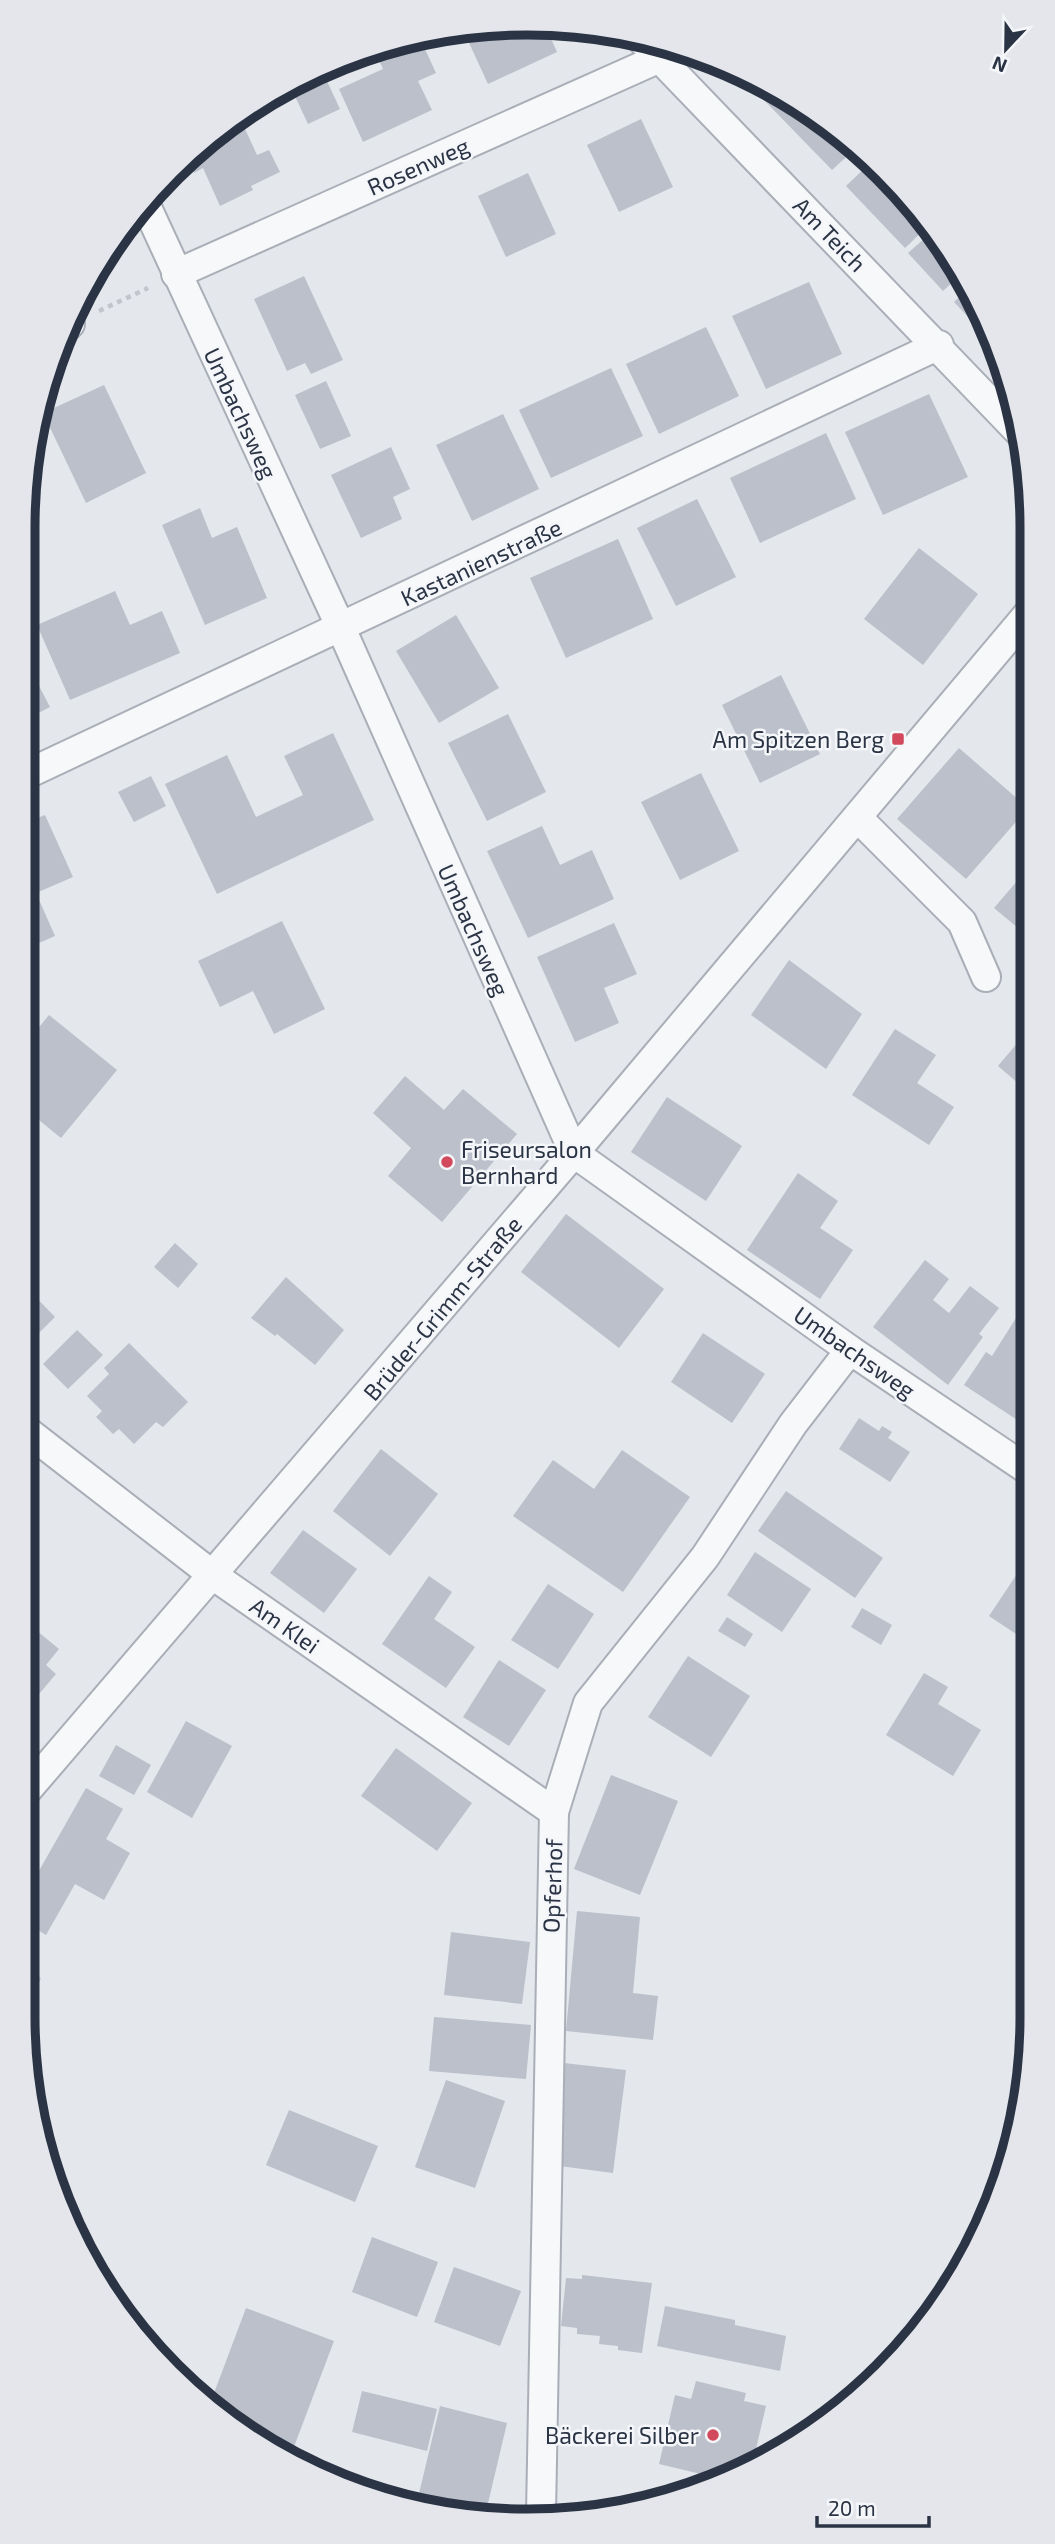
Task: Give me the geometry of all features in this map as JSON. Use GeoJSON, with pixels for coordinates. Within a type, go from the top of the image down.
{"type":"FeatureCollection","features":[{"type":"Feature","properties":{"kind":"street","name":"Am Teich"},"geometry":{"type":"LineString","coordinates":[[654,52],[939,345],[1008,420]]}},
{"type":"Feature","properties":{"kind":"street","name":"Rosenweg"},"geometry":{"type":"LineString","coordinates":[[176,274],[660,58]]}},
{"type":"Feature","properties":{"kind":"street","name":"Umbachsweg"},"geometry":{"type":"LineString","coordinates":[[149,213],[341,628],[574,1153],[850,1350],[1020,1465]]}},
{"type":"Feature","properties":{"kind":"street","name":"Kastanienstraße"},"geometry":{"type":"LineString","coordinates":[[35,770],[939,345]]}},
{"type":"Feature","properties":{"kind":"street","name":"Brüder-Grimm-Straße"},"geometry":{"type":"LineString","coordinates":[[35,1781],[214,1576],[859,819],[1020,624]]}},
{"type":"Feature","properties":{"kind":"street"},"geometry":{"type":"LineString","coordinates":[[859,819],[962,922],[986,977]]}},
{"type":"Feature","properties":{"kind":"street","name":"Opferhof"},"geometry":{"type":"LineString","coordinates":[[541,2509],[554,1812],[588,1703],[705,1557],[793,1424],[850,1350]]}},
{"type":"Feature","properties":{"kind":"street","name":"Am Klei"},"geometry":{"type":"LineString","coordinates":[[35,1437],[214,1576],[554,1812]]}},
{"type":"Feature","properties":{"kind":"path"},"geometry":{"type":"LineString","coordinates":[[82,319],[176,274]]}},
{"type":"Feature","properties":{"kind":"building"},"geometry":{"type":"Polygon","coordinates":[[[550,36],[557,52],[488,84],[467,39],[550,36]]]}},
{"type":"Feature","properties":{"kind":"building"},"geometry":{"type":"Polygon","coordinates":[[[424,46],[436,73],[418,81],[432,110],[363,142],[339,89],[383,69],[378,58],[424,46]]]}},
{"type":"Feature","properties":{"kind":"building"},"geometry":{"type":"Polygon","coordinates":[[[326,79],[340,109],[308,124],[294,94],[326,79]]]}},
{"type":"Feature","properties":{"kind":"building"},"geometry":{"type":"Polygon","coordinates":[[[760,96],[774,101],[801,118],[849,155],[832,170],[760,96]]]}},
{"type":"Feature","properties":{"kind":"building"},"geometry":{"type":"Polygon","coordinates":[[[641,119],[673,187],[619,212],[587,145],[641,119]]]}},
{"type":"Feature","properties":{"kind":"building"},"geometry":{"type":"Polygon","coordinates":[[[243,126],[257,155],[269,150],[280,172],[251,186],[253,190],[220,206],[203,168],[194,173],[191,168],[243,126]]]}},
{"type":"Feature","properties":{"kind":"building"},"geometry":{"type":"Polygon","coordinates":[[[864,168],[898,203],[921,232],[905,248],[846,186],[864,168]]]}},
{"type":"Feature","properties":{"kind":"building"},"geometry":{"type":"Polygon","coordinates":[[[528,173],[556,234],[506,257],[478,196],[528,173]]]}},
{"type":"Feature","properties":{"kind":"building"},"geometry":{"type":"Polygon","coordinates":[[[925,238],[954,281],[943,291],[908,253],[925,238]]]}},
{"type":"Feature","properties":{"kind":"building"},"geometry":{"type":"Polygon","coordinates":[[[304,276],[343,360],[311,374],[305,363],[287,371],[254,299],[304,276]]]}},
{"type":"Feature","properties":{"kind":"building"},"geometry":{"type":"Polygon","coordinates":[[[809,282],[842,354],[766,389],[732,316],[809,282]]]}},
{"type":"Feature","properties":{"kind":"building"},"geometry":{"type":"Polygon","coordinates":[[[961,295],[974,319],[972,321],[954,302],[961,295]]]}},
{"type":"Feature","properties":{"kind":"building"},"geometry":{"type":"Polygon","coordinates":[[[706,327],[739,396],[659,434],[626,364],[706,327]]]}},
{"type":"Feature","properties":{"kind":"building"},"geometry":{"type":"Polygon","coordinates":[[[611,368],[643,436],[551,478],[519,410],[611,368]]]}},
{"type":"Feature","properties":{"kind":"building"},"geometry":{"type":"Polygon","coordinates":[[[326,381],[351,436],[320,449],[295,395],[326,381]]]}},
{"type":"Feature","properties":{"kind":"building"},"geometry":{"type":"Polygon","coordinates":[[[104,385],[146,473],[86,503],[47,421],[49,410],[104,385]]]}},
{"type":"Feature","properties":{"kind":"building"},"geometry":{"type":"Polygon","coordinates":[[[929,394],[968,477],[883,515],[845,432],[929,394]]]}},
{"type":"Feature","properties":{"kind":"building"},"geometry":{"type":"Polygon","coordinates":[[[503,414],[539,489],[472,521],[436,445],[503,414]]]}},
{"type":"Feature","properties":{"kind":"building"},"geometry":{"type":"Polygon","coordinates":[[[826,433],[856,499],[760,543],[730,478],[826,433]]]}},
{"type":"Feature","properties":{"kind":"building"},"geometry":{"type":"Polygon","coordinates":[[[391,447],[410,489],[393,497],[402,519],[361,538],[331,475],[391,447]]]}},
{"type":"Feature","properties":{"kind":"building"},"geometry":{"type":"Polygon","coordinates":[[[697,499],[736,577],[676,606],[637,528],[697,499]]]}},
{"type":"Feature","properties":{"kind":"building"},"geometry":{"type":"Polygon","coordinates":[[[200,508],[212,538],[237,527],[267,598],[205,625],[162,525],[200,508]]]}},
{"type":"Feature","properties":{"kind":"building"},"geometry":{"type":"Polygon","coordinates":[[[618,539],[653,619],[566,658],[530,578],[618,539]]]}},
{"type":"Feature","properties":{"kind":"building"},"geometry":{"type":"Polygon","coordinates":[[[919,548],[978,594],[923,665],[864,619],[919,548]]]}},
{"type":"Feature","properties":{"kind":"building"},"geometry":{"type":"Polygon","coordinates":[[[115,591],[130,625],[162,611],[180,653],[70,700],[37,625],[115,591]]]}},
{"type":"Feature","properties":{"kind":"building"},"geometry":{"type":"Polygon","coordinates":[[[456,615],[499,688],[439,723],[396,651],[456,615]]]}},
{"type":"Feature","properties":{"kind":"building"},"geometry":{"type":"Polygon","coordinates":[[[781,675],[820,754],[760,783],[722,705],[781,675]]]}},
{"type":"Feature","properties":{"kind":"building"},"geometry":{"type":"Polygon","coordinates":[[[35,678],[50,707],[35,715],[35,678]]]}},
{"type":"Feature","properties":{"kind":"building"},"geometry":{"type":"Polygon","coordinates":[[[508,714],[546,792],[487,821],[448,743],[508,714]]]}},
{"type":"Feature","properties":{"kind":"building"},"geometry":{"type":"Polygon","coordinates":[[[333,733],[374,820],[217,894],[165,784],[227,755],[256,817],[303,795],[284,756],[333,733]]]}},
{"type":"Feature","properties":{"kind":"building"},"geometry":{"type":"Polygon","coordinates":[[[959,748],[1020,801],[1020,817],[966,879],[897,819],[959,748]]]}},
{"type":"Feature","properties":{"kind":"building"},"geometry":{"type":"Polygon","coordinates":[[[701,773],[739,851],[680,880],[641,802],[701,773]]]}},
{"type":"Feature","properties":{"kind":"building"},"geometry":{"type":"Polygon","coordinates":[[[151,776],[166,806],[134,822],[118,792],[151,776]]]}},
{"type":"Feature","properties":{"kind":"building"},"geometry":{"type":"Polygon","coordinates":[[[45,815],[73,877],[36,893],[55,936],[35,945],[35,819],[45,815]]]}},
{"type":"Feature","properties":{"kind":"building"},"geometry":{"type":"Polygon","coordinates":[[[542,826],[560,865],[592,850],[614,899],[528,938],[487,851],[542,826]]]}},
{"type":"Feature","properties":{"kind":"building"},"geometry":{"type":"Polygon","coordinates":[[[1020,878],[1020,930],[994,908],[1020,878]]]}},
{"type":"Feature","properties":{"kind":"building"},"geometry":{"type":"Polygon","coordinates":[[[282,921],[325,1009],[274,1034],[253,991],[220,1007],[198,961],[282,921]]]}},
{"type":"Feature","properties":{"kind":"building"},"geometry":{"type":"Polygon","coordinates":[[[614,923],[637,974],[604,988],[619,1023],[575,1042],[537,957],[614,923]]]}},
{"type":"Feature","properties":{"kind":"building"},"geometry":{"type":"Polygon","coordinates":[[[789,960],[862,1014],[826,1069],[751,1015],[789,960]]]}},
{"type":"Feature","properties":{"kind":"building"},"geometry":{"type":"Polygon","coordinates":[[[49,1015],[117,1070],[61,1138],[35,1117],[35,1032],[49,1015]]]}},
{"type":"Feature","properties":{"kind":"building"},"geometry":{"type":"Polygon","coordinates":[[[895,1029],[936,1055],[917,1083],[954,1107],[929,1145],[852,1095],[895,1029]]]}},
{"type":"Feature","properties":{"kind":"building"},"geometry":{"type":"Polygon","coordinates":[[[1020,1040],[1020,1085],[998,1066],[1020,1040]]]}},
{"type":"Feature","properties":{"kind":"building","name":"Friseursalon Bernhard"},"geometry":{"type":"Polygon","coordinates":[[[405,1076],[444,1110],[463,1089],[517,1134],[442,1222],[388,1176],[411,1148],[373,1113],[405,1076]]]}},
{"type":"Feature","properties":{"kind":"building"},"geometry":{"type":"Polygon","coordinates":[[[667,1097],[742,1146],[706,1201],[631,1152],[667,1097]]]}},
{"type":"Feature","properties":{"kind":"building"},"geometry":{"type":"Polygon","coordinates":[[[798,1173],[838,1201],[820,1228],[853,1250],[820,1299],[747,1250],[798,1173]]]}},
{"type":"Feature","properties":{"kind":"building"},"geometry":{"type":"Polygon","coordinates":[[[566,1214],[664,1289],[619,1348],[521,1272],[566,1214]]]}},
{"type":"Feature","properties":{"kind":"building"},"geometry":{"type":"Polygon","coordinates":[[[175,1243],[198,1264],[178,1288],[154,1267],[175,1243]]]}},
{"type":"Feature","properties":{"kind":"building"},"geometry":{"type":"Polygon","coordinates":[[[925,1260],[949,1279],[933,1300],[949,1313],[970,1286],[999,1308],[979,1334],[983,1337],[948,1385],[873,1327],[925,1260]]]}},
{"type":"Feature","properties":{"kind":"building"},"geometry":{"type":"Polygon","coordinates":[[[286,1277],[344,1330],[315,1365],[277,1334],[275,1336],[251,1318],[286,1277]]]}},
{"type":"Feature","properties":{"kind":"building"},"geometry":{"type":"Polygon","coordinates":[[[35,1296],[55,1317],[35,1337],[35,1296]]]}},
{"type":"Feature","properties":{"kind":"building"},"geometry":{"type":"Polygon","coordinates":[[[1016,1318],[1020,1321],[1020,1422],[964,1385],[986,1352],[992,1356],[1016,1318]]]}},
{"type":"Feature","properties":{"kind":"building"},"geometry":{"type":"Polygon","coordinates":[[[77,1330],[103,1355],[68,1389],[43,1364],[77,1330]]]}},
{"type":"Feature","properties":{"kind":"building"},"geometry":{"type":"Polygon","coordinates":[[[703,1333],[765,1374],[732,1423],[671,1382],[703,1333]]]}},
{"type":"Feature","properties":{"kind":"building"},"geometry":{"type":"Polygon","coordinates":[[[129,1343],[188,1402],[163,1427],[156,1422],[134,1444],[119,1429],[113,1434],[96,1417],[102,1411],[87,1396],[109,1374],[104,1368],[129,1343]]]}},
{"type":"Feature","properties":{"kind":"building"},"geometry":{"type":"Polygon","coordinates":[[[859,1418],[879,1431],[882,1426],[892,1432],[888,1438],[910,1452],[890,1482],[839,1449],[859,1418]]]}},
{"type":"Feature","properties":{"kind":"building"},"geometry":{"type":"Polygon","coordinates":[[[381,1449],[438,1494],[390,1556],[333,1511],[381,1449]]]}},
{"type":"Feature","properties":{"kind":"building"},"geometry":{"type":"Polygon","coordinates":[[[622,1450],[690,1497],[623,1592],[513,1516],[553,1460],[594,1489],[622,1450]]]}},
{"type":"Feature","properties":{"kind":"building"},"geometry":{"type":"Polygon","coordinates":[[[786,1491],[883,1558],[855,1598],[758,1531],[786,1491]]]}},
{"type":"Feature","properties":{"kind":"building"},"geometry":{"type":"Polygon","coordinates":[[[303,1530],[357,1569],[324,1613],[270,1573],[303,1530]]]}},
{"type":"Feature","properties":{"kind":"building"},"geometry":{"type":"Polygon","coordinates":[[[755,1552],[811,1589],[782,1632],[727,1595],[755,1552]]]}},
{"type":"Feature","properties":{"kind":"building"},"geometry":{"type":"Polygon","coordinates":[[[1020,1570],[1020,1637],[989,1616],[1020,1570]]]}},
{"type":"Feature","properties":{"kind":"building"},"geometry":{"type":"Polygon","coordinates":[[[429,1576],[452,1592],[434,1619],[475,1647],[446,1688],[382,1644],[429,1576]]]}},
{"type":"Feature","properties":{"kind":"building"},"geometry":{"type":"Polygon","coordinates":[[[548,1584],[594,1614],[558,1669],[511,1640],[548,1584]]]}},
{"type":"Feature","properties":{"kind":"building"},"geometry":{"type":"Polygon","coordinates":[[[862,1608],[892,1625],[881,1645],[851,1627],[862,1608]]]}},
{"type":"Feature","properties":{"kind":"building"},"geometry":{"type":"Polygon","coordinates":[[[727,1617],[753,1634],[745,1647],[718,1631],[727,1617]]]}},
{"type":"Feature","properties":{"kind":"building"},"geometry":{"type":"Polygon","coordinates":[[[35,1629],[59,1649],[46,1665],[56,1674],[35,1699],[35,1629]]]}},
{"type":"Feature","properties":{"kind":"building"},"geometry":{"type":"Polygon","coordinates":[[[688,1656],[750,1696],[711,1757],[648,1717],[688,1656]]]}},
{"type":"Feature","properties":{"kind":"building"},"geometry":{"type":"Polygon","coordinates":[[[499,1660],[546,1690],[509,1746],[463,1717],[499,1660]]]}},
{"type":"Feature","properties":{"kind":"building"},"geometry":{"type":"Polygon","coordinates":[[[924,1673],[948,1687],[938,1704],[981,1730],[953,1776],[886,1735],[924,1673]]]}},
{"type":"Feature","properties":{"kind":"building"},"geometry":{"type":"Polygon","coordinates":[[[186,1721],[232,1746],[192,1818],[147,1792],[186,1721]]]}},
{"type":"Feature","properties":{"kind":"building"},"geometry":{"type":"Polygon","coordinates":[[[116,1745],[151,1765],[134,1795],[99,1776],[116,1745]]]}},
{"type":"Feature","properties":{"kind":"building"},"geometry":{"type":"Polygon","coordinates":[[[396,1748],[472,1803],[437,1851],[361,1796],[396,1748]]]}},
{"type":"Feature","properties":{"kind":"building"},"geometry":{"type":"Polygon","coordinates":[[[611,1775],[678,1801],[640,1895],[574,1869],[611,1775]]]}},
{"type":"Feature","properties":{"kind":"building"},"geometry":{"type":"Polygon","coordinates":[[[86,1788],[123,1809],[106,1839],[130,1853],[104,1900],[75,1884],[46,1935],[35,1928],[35,1878],[86,1788]]]}},
{"type":"Feature","properties":{"kind":"building"},"geometry":{"type":"Polygon","coordinates":[[[577,1911],[640,1917],[633,1993],[658,1996],[653,2040],[566,2031],[577,1911]]]}},
{"type":"Feature","properties":{"kind":"building"},"geometry":{"type":"Polygon","coordinates":[[[451,1932],[530,1942],[522,2004],[444,1995],[451,1932]]]}},
{"type":"Feature","properties":{"kind":"building"},"geometry":{"type":"Polygon","coordinates":[[[35,1975],[41,1978],[35,1992],[35,1975]]]}},
{"type":"Feature","properties":{"kind":"building"},"geometry":{"type":"Polygon","coordinates":[[[434,2017],[531,2025],[526,2079],[429,2071],[434,2017]]]}},
{"type":"Feature","properties":{"kind":"building"},"geometry":{"type":"Polygon","coordinates":[[[564,2063],[626,2070],[613,2173],[552,2165],[564,2063]]]}},
{"type":"Feature","properties":{"kind":"building"},"geometry":{"type":"Polygon","coordinates":[[[446,2080],[505,2101],[475,2188],[415,2167],[446,2080]]]}},
{"type":"Feature","properties":{"kind":"building"},"geometry":{"type":"Polygon","coordinates":[[[289,2110],[378,2146],[355,2202],[266,2165],[289,2110]]]}},
{"type":"Feature","properties":{"kind":"building"},"geometry":{"type":"Polygon","coordinates":[[[372,2237],[438,2262],[417,2317],[352,2292],[372,2237]]]}},
{"type":"Feature","properties":{"kind":"building"},"geometry":{"type":"Polygon","coordinates":[[[454,2267],[521,2291],[500,2346],[434,2322],[454,2267]]]}},
{"type":"Feature","properties":{"kind":"building","name":"Bäckerei Silber"},"geometry":{"type":"Polygon","coordinates":[[[582,2275],[652,2283],[642,2353],[599,2344],[600,2336],[577,2334],[577,2328],[561,2326],[566,2278],[582,2279],[582,2275]]]}},
{"type":"Feature","properties":{"kind":"building","name":"Bäckerei Silber"},"geometry":{"type":"Polygon","coordinates":[[[665,2306],[735,2320],[735,2325],[786,2336],[780,2371],[657,2346],[665,2306]]]}},
{"type":"Feature","properties":{"kind":"building"},"geometry":{"type":"Polygon","coordinates":[[[246,2308],[334,2341],[293,2449],[254,2426],[213,2395],[246,2308]]]}},
{"type":"Feature","properties":{"kind":"building","name":"Bäckerei Silber"},"geometry":{"type":"Polygon","coordinates":[[[696,2381],[746,2393],[744,2401],[766,2406],[755,2453],[707,2475],[659,2464],[675,2395],[691,2399],[696,2381]]]}},
{"type":"Feature","properties":{"kind":"building"},"geometry":{"type":"Polygon","coordinates":[[[362,2391],[437,2409],[427,2451],[352,2432],[362,2391]]]}},
{"type":"Feature","properties":{"kind":"building"},"geometry":{"type":"Polygon","coordinates":[[[440,2406],[507,2423],[487,2507],[418,2497],[440,2406]]]}},
{"type":"Feature","properties":{"kind":"place","name":"Am Spitzen Berg"},"geometry":{"type":"Point","coordinates":[898,739]}},
{"type":"Feature","properties":{"kind":"place","name":"Friseursalon Bernhard"},"geometry":{"type":"Point","coordinates":[447,1162]}},
{"type":"Feature","properties":{"kind":"place","name":"Bäckerei Silber"},"geometry":{"type":"Point","coordinates":[713,2435]}}]}
